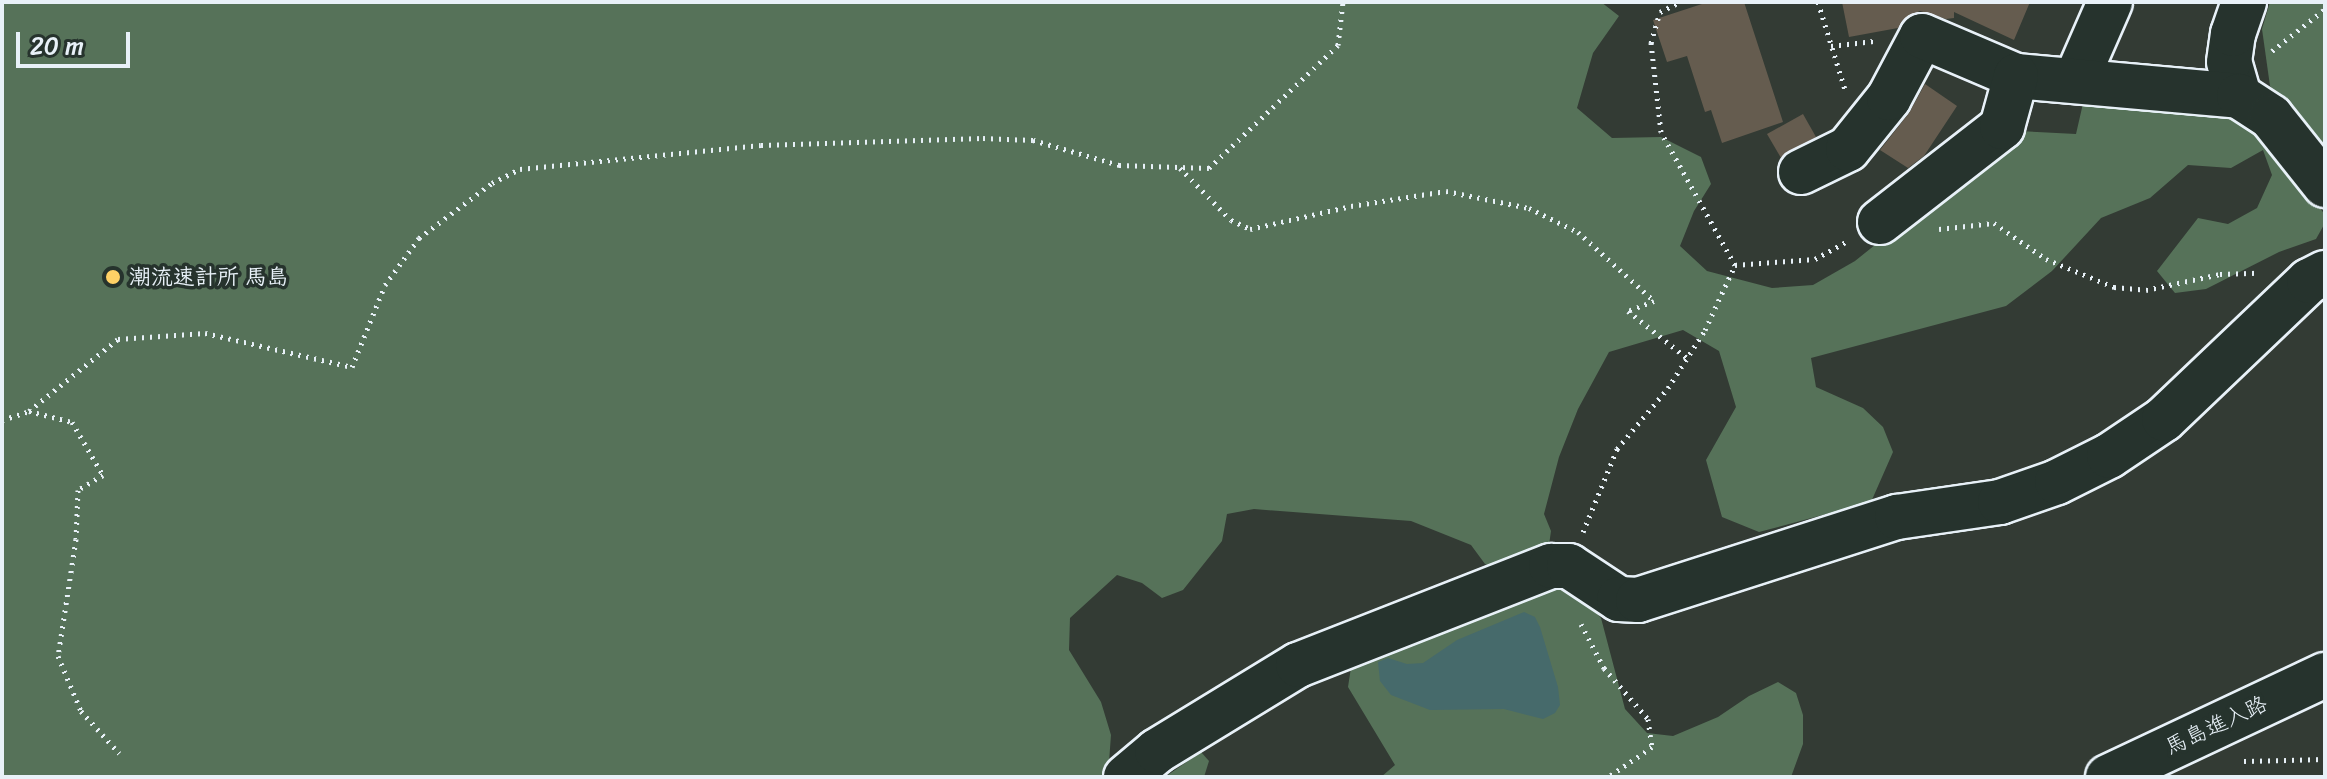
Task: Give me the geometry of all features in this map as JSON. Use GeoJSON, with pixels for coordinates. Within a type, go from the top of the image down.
{"type":"FeatureCollection","features":[{"type":"Feature","properties":{"kind":"street"},"geometry":{"type":"LineString","coordinates":[[2076,80],[2110,2]]}},
{"type":"Feature","properties":{"kind":"street"},"geometry":{"type":"LineString","coordinates":[[2244,2],[2233,34],[2229,62],[2236,88],[2271,117],[2325,185]]}},
{"type":"Feature","properties":{"kind":"street"},"geometry":{"type":"LineString","coordinates":[[1801,172],[1848,149],[1889,98],[1922,36],[2016,76],[2236,88]]}},
{"type":"Feature","properties":{"kind":"street"},"geometry":{"type":"LineString","coordinates":[[1880,222],[2002,127],[2016,76]]}},
{"type":"Feature","properties":{"kind":"street"},"geometry":{"type":"LineString","coordinates":[[1126,777],[1157,751],[1298,665],[1560,566],[1619,599],[1638,600],[1897,517],[2000,502],[2057,482],[2109,456],[2164,419],[2317,277]]}},
{"type":"Feature","properties":{"kind":"street","name":"馬島進入路"},"geometry":{"type":"LineString","coordinates":[[2108,777],[2325,675]]}},
{"type":"Feature","properties":{"kind":"path"},"geometry":{"type":"LineString","coordinates":[[2,420],[29,411],[118,339],[205,333],[352,367],[385,285],[419,238],[492,183],[520,169],[761,145],[983,138],[1033,140],[1119,165],[1209,168],[1338,45],[1343,2]]}},
{"type":"Feature","properties":{"kind":"path"},"geometry":{"type":"LineString","coordinates":[[1818,2],[1850,105],[1869,122]]}},
{"type":"Feature","properties":{"kind":"path"},"geometry":{"type":"LineString","coordinates":[[1677,3],[1660,12],[1651,43],[1661,132],[1735,265]]}},
{"type":"Feature","properties":{"kind":"path"},"geometry":{"type":"LineString","coordinates":[[2236,88],[2325,9]]}},
{"type":"Feature","properties":{"kind":"path"},"geometry":{"type":"LineString","coordinates":[[1179,168],[1231,220],[1250,229],[1351,206],[1446,191],[1529,208],[1578,232],[1654,301],[1628,311],[1687,358]]}},
{"type":"Feature","properties":{"kind":"path"},"geometry":{"type":"LineString","coordinates":[[1735,265],[1815,259],[1880,222],[1926,231],[1994,223],[2046,259],[2114,287],[2146,290],[2220,274],[2293,272],[2317,277]]}},
{"type":"Feature","properties":{"kind":"path"},"geometry":{"type":"LineString","coordinates":[[1608,777],[1652,747],[1648,719],[1604,668],[1560,566],[1617,449],[1705,330],[1735,265]]}},
{"type":"Feature","properties":{"kind":"path"},"geometry":{"type":"LineString","coordinates":[[29,411],[72,422],[103,475],[78,490],[76,539],[58,656],[81,711],[119,753]]}},
{"type":"Feature","properties":{"kind":"green space"},"geometry":{"type":"Polygon","coordinates":[[[2,2],[1601,2],[1619,16],[1593,53],[1577,108],[1612,138],[1661,137],[1701,157],[1711,184],[1694,211],[1680,246],[1707,271],[1772,288],[1813,285],[1855,261],[2017,131],[2076,134],[2084,99],[2228,113],[2260,125],[2325,215],[2325,223],[2316,239],[2279,252],[2206,289],[2175,293],[2157,271],[2198,218],[2228,224],[2257,208],[2272,175],[2263,150],[2231,168],[2188,165],[2150,198],[2101,218],[2052,271],[2006,306],[1811,358],[1816,387],[1863,408],[1883,427],[1893,452],[1871,502],[1759,532],[1722,517],[1706,460],[1736,407],[1719,351],[1683,330],[1609,352],[1578,409],[1559,457],[1544,514],[1551,531],[1549,545],[1499,569],[1485,564],[1471,545],[1411,521],[1254,509],[1227,514],[1222,541],[1183,590],[1162,598],[1142,583],[1117,575],[1070,618],[1069,650],[1101,702],[1111,735],[1109,762],[1102,777],[2,777],[2,2]]]}},
{"type":"Feature","properties":{"kind":"green space"},"geometry":{"type":"Polygon","coordinates":[[[2270,2],[2325,2],[2325,157],[2270,86],[2262,29],[2270,2]]]}},
{"type":"Feature","properties":{"kind":"green space"},"geometry":{"type":"Polygon","coordinates":[[[1562,587],[1583,598],[1601,618],[1625,709],[1647,733],[1673,736],[1718,717],[1749,696],[1778,682],[1796,693],[1803,715],[1803,744],[1791,777],[1381,777],[1395,765],[1348,687],[1352,661],[1562,587]]]}},
{"type":"Feature","properties":{"kind":"green space"},"geometry":{"type":"Polygon","coordinates":[[[1201,752],[1209,761],[1204,777],[1165,777],[1201,752]]]}},
{"type":"Feature","properties":{"kind":"water"},"geometry":{"type":"Polygon","coordinates":[[[1524,612],[1535,617],[1540,627],[1558,687],[1560,705],[1555,713],[1543,719],[1504,709],[1430,710],[1391,695],[1380,681],[1378,662],[1388,658],[1407,664],[1423,663],[1457,640],[1524,612]]]}},
{"type":"Feature","properties":{"kind":"building"},"geometry":{"type":"Polygon","coordinates":[[[1708,2],[1744,2],[1783,122],[1722,143],[1711,110],[1705,112],[1687,56],[1667,62],[1653,20],[1708,2]]]}},
{"type":"Feature","properties":{"kind":"building"},"geometry":{"type":"Polygon","coordinates":[[[1842,2],[2030,2],[2014,40],[1954,12],[1954,18],[1946,19],[1920,11],[1908,16],[1898,28],[1849,37],[1842,2]]]}},
{"type":"Feature","properties":{"kind":"building"},"geometry":{"type":"Polygon","coordinates":[[[1925,84],[1957,106],[1924,156],[1908,168],[1880,150],[1909,113],[1925,84]]]}},
{"type":"Feature","properties":{"kind":"building"},"geometry":{"type":"Polygon","coordinates":[[[1803,114],[1816,137],[1781,158],[1767,134],[1803,114]]]}},
{"type":"Feature","properties":{"kind":"place","name":"潮流速計所 馬島"},"geometry":{"type":"Point","coordinates":[113,277]}}]}
